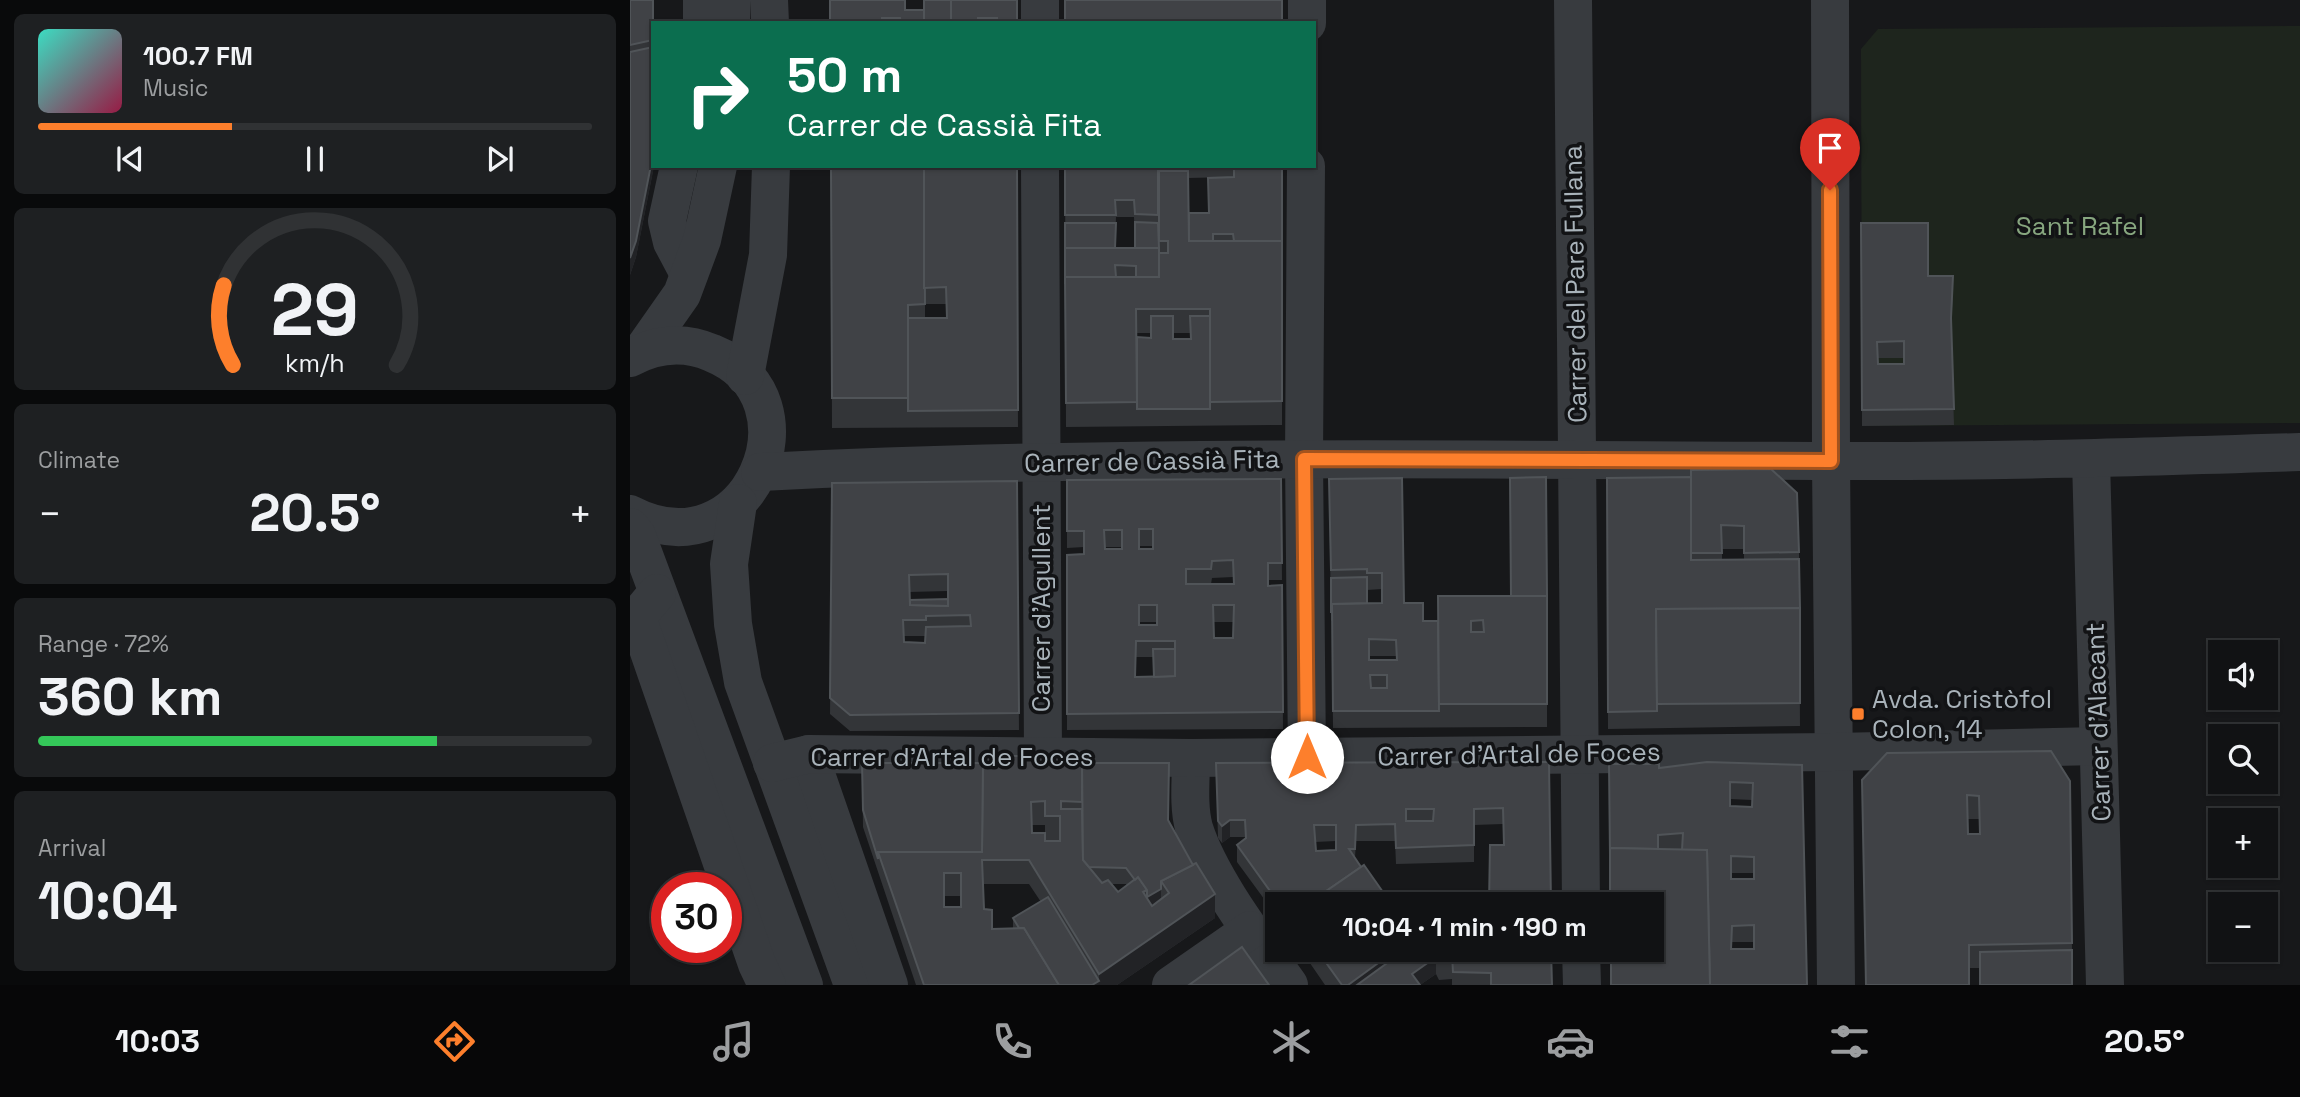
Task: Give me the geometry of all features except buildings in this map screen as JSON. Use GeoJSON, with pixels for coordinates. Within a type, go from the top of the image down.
{"type":"FeatureCollection","features":[{"type":"Feature","properties":{"kind":"street"},"geometry":{"type":"LineString","coordinates":[[702,0],[702,21]]}},
{"type":"Feature","properties":{"kind":"street"},"geometry":{"type":"LineString","coordinates":[[731,0],[731,21]]}},
{"type":"Feature","properties":{"kind":"street"},"geometry":{"type":"LineString","coordinates":[[769,0],[770,21]]}},
{"type":"Feature","properties":{"kind":"street"},"geometry":{"type":"LineString","coordinates":[[1040,0],[1040,21]]}},
{"type":"Feature","properties":{"kind":"street"},"geometry":{"type":"LineString","coordinates":[[1307,0],[1307,21]]}},
{"type":"Feature","properties":{"kind":"street","name":"Carrer del Pare Fullana"},"geometry":{"type":"LineString","coordinates":[[1573,0],[1581,892]]}},
{"type":"Feature","properties":{"kind":"street"},"geometry":{"type":"LineString","coordinates":[[1830,0],[1836,985]]}},
{"type":"Feature","properties":{"kind":"street"},"geometry":{"type":"LineString","coordinates":[[679,168],[667,221],[672,242],[689,274]]}},
{"type":"Feature","properties":{"kind":"street"},"geometry":{"type":"LineString","coordinates":[[636,354],[681,294],[702,240],[718,168]]}},
{"type":"Feature","properties":{"kind":"street"},"geometry":{"type":"LineString","coordinates":[[745,376],[768,255],[772,168]]}},
{"type":"Feature","properties":{"kind":"street","name":"Carrer d'Agullent"},"geometry":{"type":"LineString","coordinates":[[1040,168],[1043,756]]}},
{"type":"Feature","properties":{"kind":"street"},"geometry":{"type":"LineString","coordinates":[[1306,168],[1304,459],[1307,757]]}},
{"type":"Feature","properties":{"kind":"street"},"geometry":{"type":"LineString","coordinates":[[630,514],[649,524],[680,527],[710,520],[738,503],[750,489],[760,472],[767,447],[766,422],[759,397],[745,376],[723,357],[697,347],[670,345],[636,354]]}},
{"type":"Feature","properties":{"kind":"street","name":"Carrer de Cassià Fita"},"geometry":{"type":"LineString","coordinates":[[760,472],[1040,463],[1304,459],[1831,461],[2091,459],[2300,452]]}},
{"type":"Feature","properties":{"kind":"street","name":"Carrer d'Alacant"},"geometry":{"type":"LineString","coordinates":[[2091,459],[2105,985]]}},
{"type":"Feature","properties":{"kind":"street"},"geometry":{"type":"LineString","coordinates":[[738,503],[729,565],[733,624],[743,682],[853,985]]}},
{"type":"Feature","properties":{"kind":"street"},"geometry":{"type":"LineString","coordinates":[[630,527],[637,536],[804,985]]}},
{"type":"Feature","properties":{"kind":"street"},"geometry":{"type":"LineString","coordinates":[[657,593],[637,617],[766,985]]}},
{"type":"Feature","properties":{"kind":"street","name":"Carrer d'Artal de Foces"},"geometry":{"type":"LineString","coordinates":[[772,763],[809,754],[1191,758],[1835,752],[2098,746]]}},
{"type":"Feature","properties":{"kind":"street"},"geometry":{"type":"LineString","coordinates":[[809,754],[889,985]]}},
{"type":"Feature","properties":{"kind":"street"},"geometry":{"type":"LineString","coordinates":[[1191,758],[1194,826],[1207,858],[1250,930],[1289,985]]}},
{"type":"Feature","properties":{"kind":"street"},"geometry":{"type":"LineString","coordinates":[[1171,985],[1250,930]]}},
{"type":"Feature","properties":{"kind":"street"},"geometry":{"type":"LineString","coordinates":[[1581,962],[1582,985]]}},
{"type":"Feature","properties":{"kind":"green space","name":"Sant Rafel"},"geometry":{"type":"Polygon","coordinates":[[[2300,26],[2300,423],[1862,426],[1861,49],[1878,29],[2300,26]]]}},
{"type":"Feature","properties":{"kind":"place","name":"Avda. Cristòfol Colon, 14"},"geometry":{"type":"Point","coordinates":[1858,714]}},
{"type":"Feature","properties":{"kind":"route"},"geometry":{"type":"LineString","coordinates":[[1307,757],[1304,459],[1831,461],[1830,190]]}}]}
